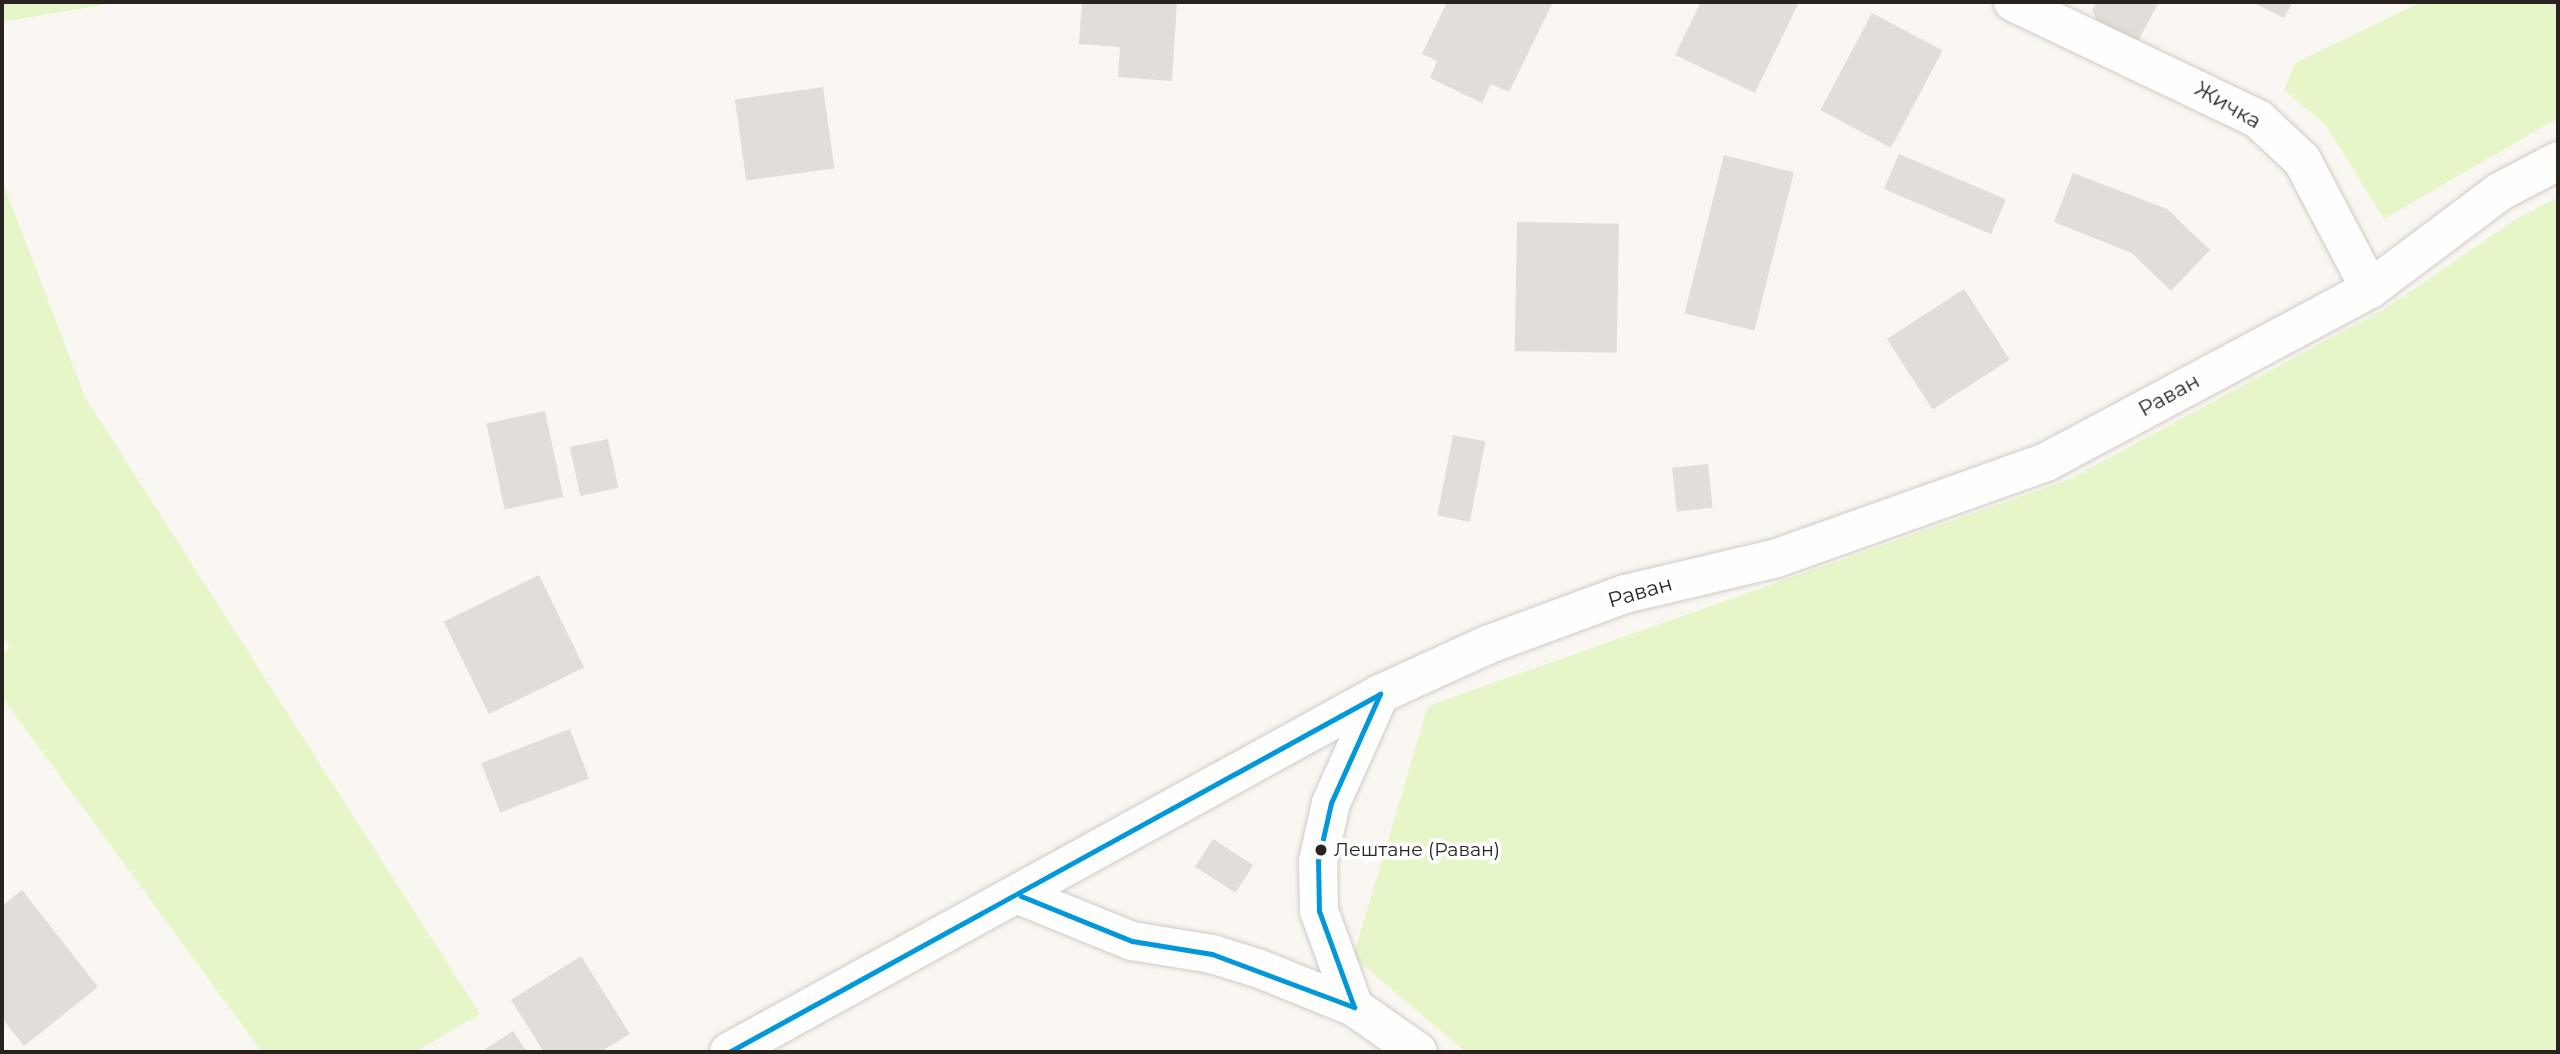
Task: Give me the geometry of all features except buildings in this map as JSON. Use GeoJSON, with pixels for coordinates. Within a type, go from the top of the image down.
{"type":"FeatureCollection","features":[{"type":"Feature","properties":{"kind":"street","name":"Жичка"},"geometry":{"type":"LineString","coordinates":[[2013,2],[2258,119],[2302,160],[2371,289]]}},
{"type":"Feature","properties":{"kind":"street","name":"Раван"},"geometry":{"type":"LineString","coordinates":[[729,1052],[1021,895],[1115,837],[1380,694],[1487,645],[1625,594],[1777,558],[2046,462],[2371,289],[2499,192],[2558,161]]}},
{"type":"Feature","properties":{"kind":"street"},"geometry":{"type":"LineString","coordinates":[[1354,1007],[1319,912],[1318,861],[1331,803],[1380,694]]}},
{"type":"Feature","properties":{"kind":"street"},"geometry":{"type":"LineString","coordinates":[[1021,895],[1132,941],[1212,954],[1354,1007],[1419,1052]]}},
{"type":"Feature","properties":{"kind":"green space"},"geometry":{"type":"Polygon","coordinates":[[[2,2],[120,2],[2,22],[2,2]]]}},
{"type":"Feature","properties":{"kind":"green space"},"geometry":{"type":"Polygon","coordinates":[[[2421,2],[2558,2],[2558,118],[2384,219],[2326,125],[2284,90],[2295,63],[2421,2]]]}},
{"type":"Feature","properties":{"kind":"green space"},"geometry":{"type":"Polygon","coordinates":[[[2,180],[85,397],[480,1014],[415,1052],[262,1052],[2,697],[2,654],[10,647],[2,636],[2,180]]]}},
{"type":"Feature","properties":{"kind":"green space"},"geometry":{"type":"Polygon","coordinates":[[[2558,197],[2558,1052],[1466,1052],[1353,957],[1428,706],[2070,479],[2386,308],[2513,221],[2558,197]]]}},
{"type":"Feature","properties":{"kind":"transit line"},"geometry":{"type":"LineString","coordinates":[[1354,1007],[1319,911],[1318,861],[1331,803],[1380,694]]}},
{"type":"Feature","properties":{"kind":"transit line"},"geometry":{"type":"LineString","coordinates":[[729,1052],[1380,694]]}},
{"type":"Feature","properties":{"kind":"transit line"},"geometry":{"type":"LineString","coordinates":[[1021,896],[1132,941],[1212,954],[1354,1007]]}},
{"type":"Feature","properties":{"kind":"place","name":"Лештане (Раван)"},"geometry":{"type":"Point","coordinates":[1321,850]}}]}
